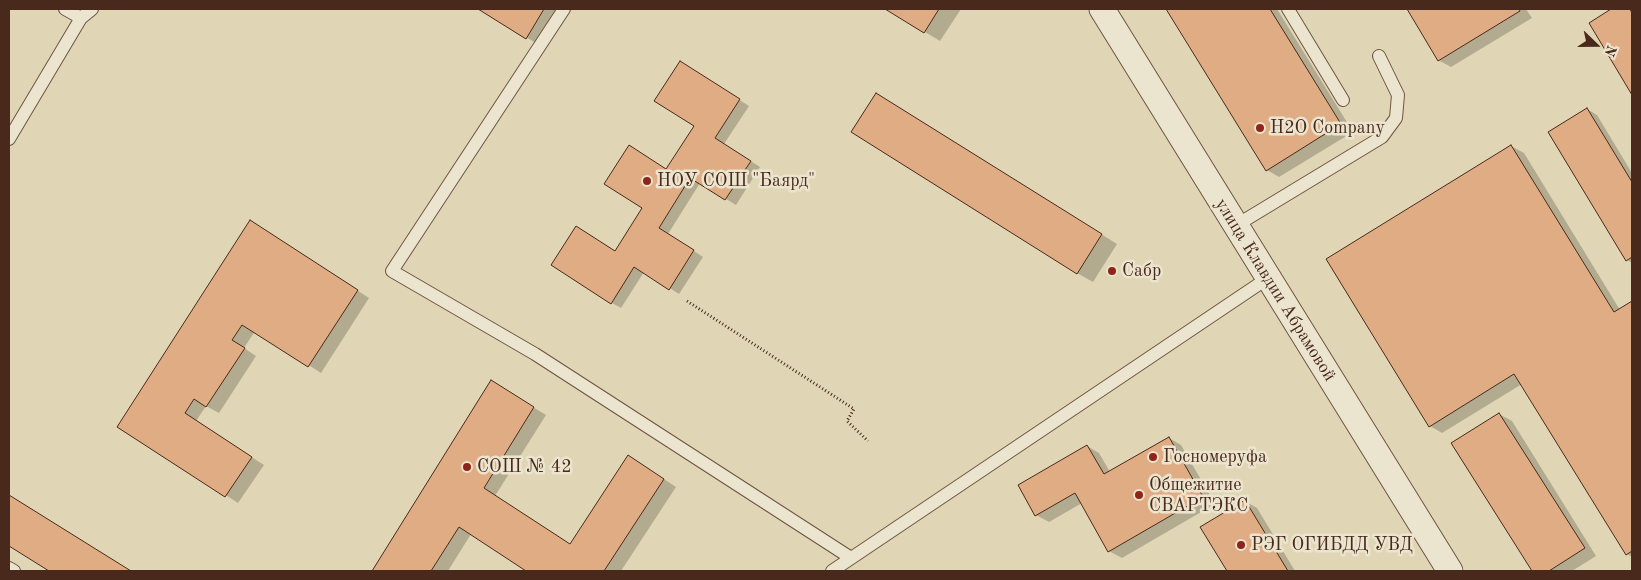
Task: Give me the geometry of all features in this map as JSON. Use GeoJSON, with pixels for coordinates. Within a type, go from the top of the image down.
{"type":"FeatureCollection","features":[{"type":"Feature","properties":{"kind":"street","name":"улица Клавдии Абрамовой"},"geometry":{"type":"LineString","coordinates":[[1102,9],[1450,571]]}},
{"type":"Feature","properties":{"kind":"lane"},"geometry":{"type":"LineString","coordinates":[[65,9],[81,18]]}},
{"type":"Feature","properties":{"kind":"lane"},"geometry":{"type":"LineString","coordinates":[[9,139],[81,18],[92,9]]}},
{"type":"Feature","properties":{"kind":"lane"},"geometry":{"type":"LineString","coordinates":[[564,9],[392,271],[535,354],[851,558]]}},
{"type":"Feature","properties":{"kind":"lane"},"geometry":{"type":"LineString","coordinates":[[1288,9],[1343,100]]}},
{"type":"Feature","properties":{"kind":"lane"},"geometry":{"type":"LineString","coordinates":[[1235,226],[1382,137],[1396,118],[1398,95],[1379,56]]}},
{"type":"Feature","properties":{"kind":"lane"},"geometry":{"type":"LineString","coordinates":[[832,571],[1268,278]]}},
{"type":"Feature","properties":{"kind":"lane"},"geometry":{"type":"LineString","coordinates":[[9,568],[14,571]]}},
{"type":"Feature","properties":{"kind":"path"},"geometry":{"type":"LineString","coordinates":[[687,301],[854,409],[847,421],[868,441]]}},
{"type":"Feature","properties":{"kind":"building"},"geometry":{"type":"Polygon","coordinates":[[[478,9],[544,9],[526,39],[478,9]]]}},
{"type":"Feature","properties":{"kind":"building"},"geometry":{"type":"Polygon","coordinates":[[[885,9],[939,9],[924,33],[885,9]]]}},
{"type":"Feature","properties":{"kind":"building"},"geometry":{"type":"Polygon","coordinates":[[[1166,9],[1270,9],[1341,124],[1266,171],[1166,9]]]}},
{"type":"Feature","properties":{"kind":"building"},"geometry":{"type":"Polygon","coordinates":[[[1407,9],[1519,9],[1520,11],[1438,61],[1407,9]]]}},
{"type":"Feature","properties":{"kind":"building"},"geometry":{"type":"Polygon","coordinates":[[[1611,9],[1630,9],[1632,13],[1632,95],[1589,23],[1611,9]]]}},
{"type":"Feature","properties":{"kind":"building","name":"НОУ СОШ \"Баярд\""},"geometry":{"type":"Polygon","coordinates":[[[680,61],[740,99],[715,138],[751,161],[725,200],[690,178],[659,228],[694,250],[669,290],[634,267],[611,304],[551,265],[576,226],[615,251],[642,208],[604,184],[629,145],[666,169],[694,126],[654,101],[680,61]]]}},
{"type":"Feature","properties":{"kind":"building"},"geometry":{"type":"Polygon","coordinates":[[[876,93],[1102,234],[1077,274],[851,132],[876,93]]]}},
{"type":"Feature","properties":{"kind":"building"},"geometry":{"type":"Polygon","coordinates":[[[1587,108],[1632,182],[1632,257],[1626,261],[1548,132],[1587,108]]]}},
{"type":"Feature","properties":{"kind":"building"},"geometry":{"type":"Polygon","coordinates":[[[1511,145],[1614,312],[1632,301],[1632,551],[1626,555],[1514,374],[1429,427],[1326,259],[1511,145]]]}},
{"type":"Feature","properties":{"kind":"building"},"geometry":{"type":"Polygon","coordinates":[[[250,220],[358,290],[308,367],[242,325],[232,340],[245,348],[206,407],[194,399],[185,413],[252,457],[225,497],[117,427],[250,220]]]}},
{"type":"Feature","properties":{"kind":"building","name":"СОШ № 42"},"geometry":{"type":"Polygon","coordinates":[[[491,380],[534,407],[484,488],[570,544],[628,455],[664,479],[604,571],[526,571],[459,527],[431,571],[372,571],[491,380]]]}},
{"type":"Feature","properties":{"kind":"building"},"geometry":{"type":"Polygon","coordinates":[[[1499,413],[1585,548],[1549,571],[1532,571],[1451,443],[1499,413]]]}},
{"type":"Feature","properties":{"kind":"building","name":"Общежитие СВАРТЭКС"},"geometry":{"type":"Polygon","coordinates":[[[1169,437],[1203,497],[1108,552],[1075,493],[1035,516],[1018,485],[1087,445],[1104,474],[1169,437]]]}},
{"type":"Feature","properties":{"kind":"building"},"geometry":{"type":"Polygon","coordinates":[[[9,495],[131,571],[49,571],[9,546],[9,495]]]}},
{"type":"Feature","properties":{"kind":"building"},"geometry":{"type":"Polygon","coordinates":[[[1245,500],[1288,571],[1227,571],[1200,527],[1245,500]]]}},
{"type":"Feature","properties":{"kind":"place","name":"H2O Company"},"geometry":{"type":"Point","coordinates":[1260,128]}},
{"type":"Feature","properties":{"kind":"place","name":"НОУ СОШ \"Баярд\""},"geometry":{"type":"Point","coordinates":[647,181]}},
{"type":"Feature","properties":{"kind":"place","name":"Сабр"},"geometry":{"type":"Point","coordinates":[1112,271]}},
{"type":"Feature","properties":{"kind":"place","name":"Госномеруфа"},"geometry":{"type":"Point","coordinates":[1153,457]}},
{"type":"Feature","properties":{"kind":"place","name":"СОШ № 42"},"geometry":{"type":"Point","coordinates":[467,467]}},
{"type":"Feature","properties":{"kind":"place","name":"Общежитие СВАРТЭКС"},"geometry":{"type":"Point","coordinates":[1139,495]}},
{"type":"Feature","properties":{"kind":"place","name":"РЭГ ОГИБДД УВД"},"geometry":{"type":"Point","coordinates":[1241,545]}}]}
